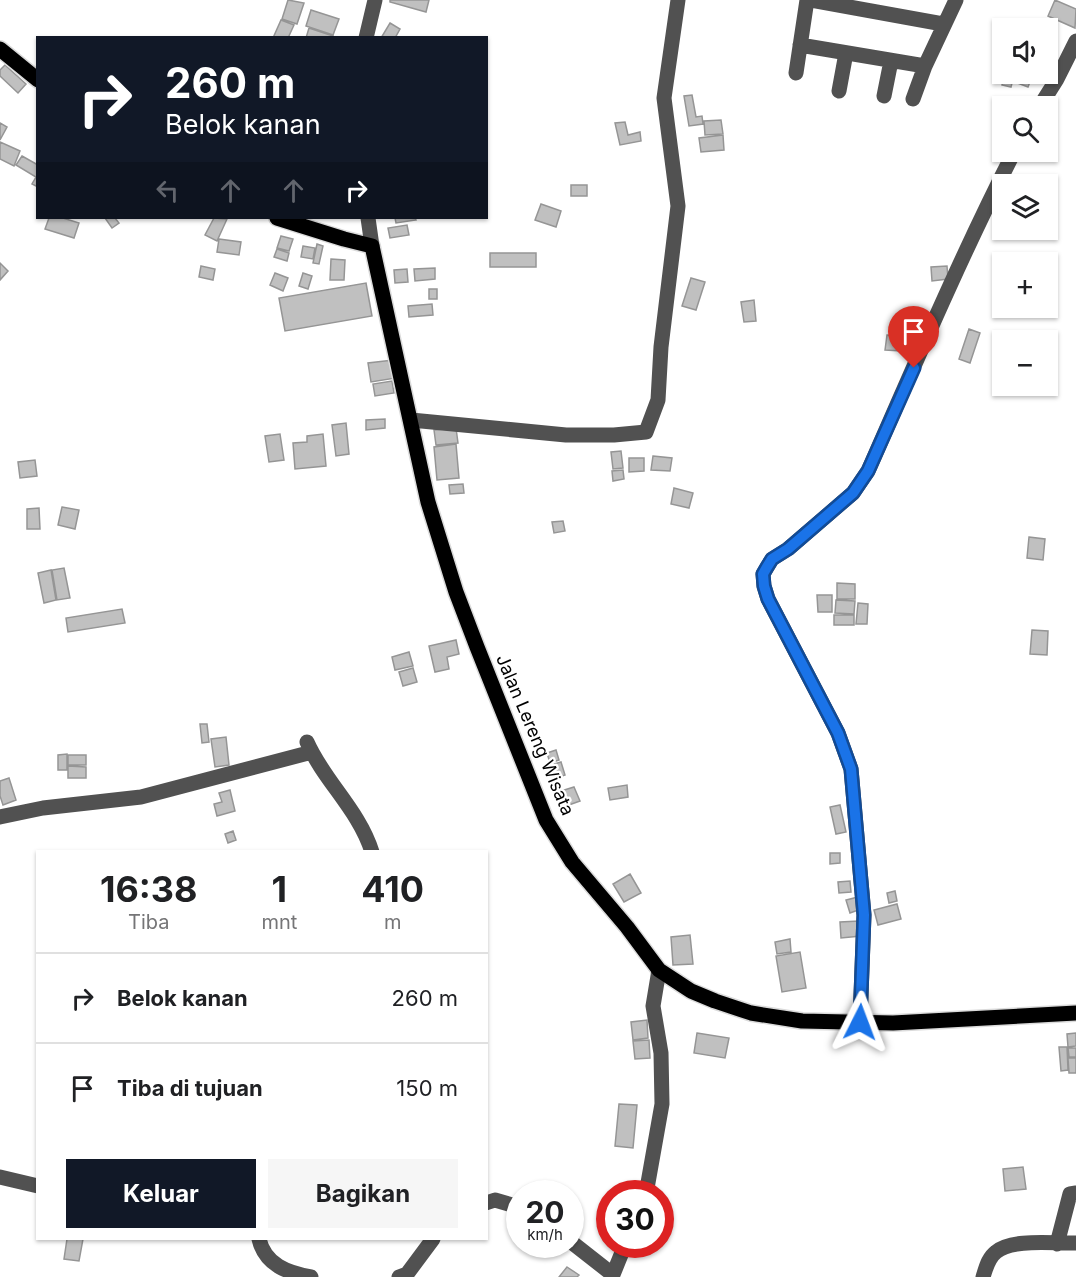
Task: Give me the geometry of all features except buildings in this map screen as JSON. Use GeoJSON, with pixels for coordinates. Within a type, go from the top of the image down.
{"type":"FeatureCollection","features":[{"type":"Feature","properties":{"kind":"main road"},"geometry":{"type":"LineString","coordinates":[[0,50],[36,78]]}},
{"type":"Feature","properties":{"kind":"main road"},"geometry":{"type":"LineString","coordinates":[[280,219],[344,240],[372,246]]}},
{"type":"Feature","properties":{"kind":"main road","name":"Jalan Lereng Wisata"},"geometry":{"type":"LineString","coordinates":[[372,246],[429,502],[456,592],[546,820],[572,862],[627,927],[658,970],[691,991],[752,1013],[802,1021],[893,1023],[1076,1013]]}},
{"type":"Feature","properties":{"kind":"street"},"geometry":{"type":"LineString","coordinates":[[366,36],[375,0]]}},
{"type":"Feature","properties":{"kind":"street"},"geometry":{"type":"LineString","coordinates":[[411,420],[566,435],[646,432],[658,400],[661,347],[678,206],[664,98],[678,0]]}},
{"type":"Feature","properties":{"kind":"street"},"geometry":{"type":"LineString","coordinates":[[796,73],[809,0],[943,24]]}},
{"type":"Feature","properties":{"kind":"street"},"geometry":{"type":"LineString","coordinates":[[913,99],[943,24],[956,0]]}},
{"type":"Feature","properties":{"kind":"street"},"geometry":{"type":"LineString","coordinates":[[1047,96],[1076,41]]}},
{"type":"Feature","properties":{"kind":"street"},"geometry":{"type":"LineString","coordinates":[[800,45],[925,66]]}},
{"type":"Feature","properties":{"kind":"street"},"geometry":{"type":"LineString","coordinates":[[839,91],[846,53]]}},
{"type":"Feature","properties":{"kind":"street"},"geometry":{"type":"LineString","coordinates":[[884,96],[891,61]]}},
{"type":"Feature","properties":{"kind":"street"},"geometry":{"type":"LineString","coordinates":[[860,1022],[864,915],[851,769],[838,733],[768,599],[763,574],[772,559],[788,549],[853,493],[868,471],[972,235],[1009,162]]}},
{"type":"Feature","properties":{"kind":"street"},"geometry":{"type":"LineString","coordinates":[[368,219],[372,246]]}},
{"type":"Feature","properties":{"kind":"street"},"geometry":{"type":"LineString","coordinates":[[0,817],[44,808],[141,797],[310,747],[350,808],[371,850]]}},
{"type":"Feature","properties":{"kind":"street"},"geometry":{"type":"LineString","coordinates":[[648,1180],[662,1104],[661,1053],[654,1006],[658,970]]}},
{"type":"Feature","properties":{"kind":"street"},"geometry":{"type":"LineString","coordinates":[[0,1177],[36,1186]]}},
{"type":"Feature","properties":{"kind":"street"},"geometry":{"type":"LineString","coordinates":[[1057,1244],[1070,1194],[1076,1193]]}},
{"type":"Feature","properties":{"kind":"street"},"geometry":{"type":"LineString","coordinates":[[488,1202],[495,1200],[506,1203]]}},
{"type":"Feature","properties":{"kind":"street"},"geometry":{"type":"LineString","coordinates":[[259,1240],[265,1253],[276,1266],[293,1274],[311,1277]]}},
{"type":"Feature","properties":{"kind":"street"},"geometry":{"type":"LineString","coordinates":[[399,1277],[407,1274],[432,1240]]}},
{"type":"Feature","properties":{"kind":"street"},"geometry":{"type":"LineString","coordinates":[[983,1277],[988,1261],[996,1252],[1006,1247],[1021,1243],[1076,1243]]}},
{"type":"Feature","properties":{"kind":"street"},"geometry":{"type":"LineString","coordinates":[[584,1253],[612,1276],[620,1258]]}},
{"type":"Feature","properties":{"kind":"route"},"geometry":{"type":"LineString","coordinates":[[860,1022],[864,915],[851,769],[838,733],[768,599],[763,574],[772,559],[788,549],[853,493],[868,471],[914,368]]}}]}
